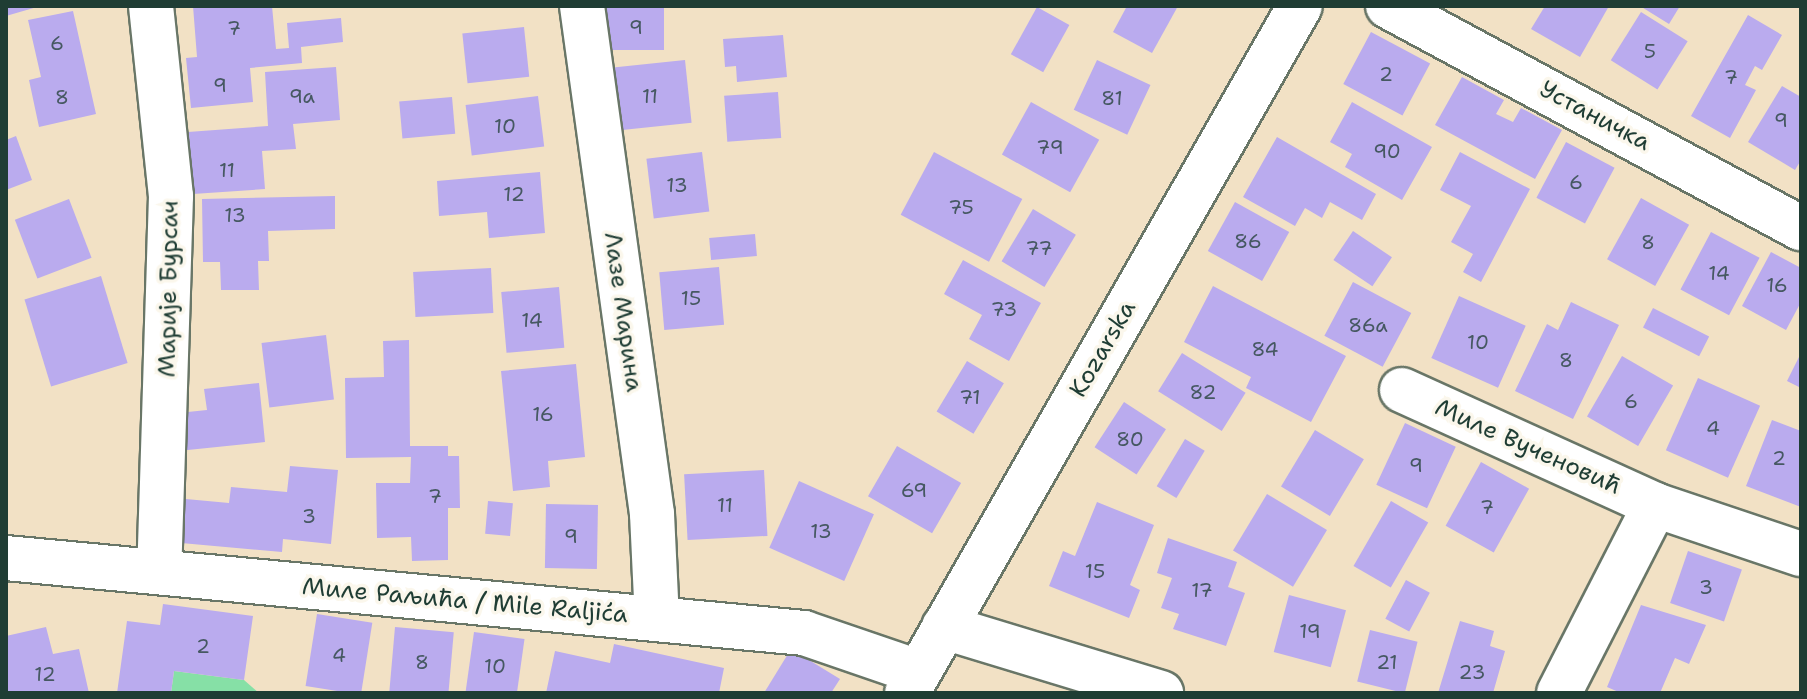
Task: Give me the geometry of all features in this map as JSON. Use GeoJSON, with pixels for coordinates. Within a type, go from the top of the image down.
{"type":"FeatureCollection","features":[{"type":"Feature","properties":{"kind":"street","name":"Марије Бурсач"},"geometry":{"type":"LineString","coordinates":[[151,6],[171,196],[159,572]]}},
{"type":"Feature","properties":{"kind":"street","name":"Лазе Марина"},"geometry":{"type":"LineString","coordinates":[[582,6],[652,514],[657,619]]}},
{"type":"Feature","properties":{"kind":"street","name":"Kozarska"},"geometry":{"type":"LineString","coordinates":[[913,683],[1300,6]]}},
{"type":"Feature","properties":{"kind":"street","name":"Устаничка"},"geometry":{"type":"LineString","coordinates":[[1388,6],[1801,228]]}},
{"type":"Feature","properties":{"kind":"street","name":"Миле Вученовић"},"geometry":{"type":"LineString","coordinates":[[1402,390],[1655,505],[1801,554]]}},
{"type":"Feature","properties":{"kind":"street"},"geometry":{"type":"LineString","coordinates":[[1559,693],[1655,505]]}},
{"type":"Feature","properties":{"kind":"street","name":"Миле Раљића / Mile Raljića"},"geometry":{"type":"LineString","coordinates":[[6,558],[804,633],[913,683]]}},
{"type":"Feature","properties":{"kind":"street"},"geometry":{"type":"LineString","coordinates":[[944,627],[1161,693]]}},
{"type":"Feature","properties":{"kind":"green space"},"geometry":{"type":"Polygon","coordinates":[[[174,671],[244,680],[259,693],[171,693],[174,671]]]}},
{"type":"Feature","properties":{"kind":"building"},"geometry":{"type":"Polygon","coordinates":[[[6,6],[37,6],[37,7],[6,16],[6,6]]]}},
{"type":"Feature","properties":{"kind":"building"},"geometry":{"type":"Polygon","coordinates":[[[193,6],[272,6],[276,49],[289,48],[287,23],[341,18],[343,42],[301,47],[302,63],[250,68],[253,102],[191,108],[186,58],[197,57],[193,6]]]}},
{"type":"Feature","properties":{"kind":"building"},"geometry":{"type":"Polygon","coordinates":[[[606,6],[664,6],[664,50],[606,50],[606,6]]]}},
{"type":"Feature","properties":{"kind":"building"},"geometry":{"type":"Polygon","coordinates":[[[1127,6],[1178,6],[1152,53],[1113,32],[1127,6]]]}},
{"type":"Feature","properties":{"kind":"building"},"geometry":{"type":"Polygon","coordinates":[[[1545,6],[1609,6],[1580,57],[1531,29],[1545,6]]]}},
{"type":"Feature","properties":{"kind":"building"},"geometry":{"type":"Polygon","coordinates":[[[1640,6],[1680,6],[1669,24],[1640,6]]]}},
{"type":"Feature","properties":{"kind":"building"},"geometry":{"type":"Polygon","coordinates":[[[1037,7],[1069,25],[1043,72],[1011,54],[1037,7]]]}},
{"type":"Feature","properties":{"kind":"building"},"geometry":{"type":"Polygon","coordinates":[[[73,11],[96,114],[39,127],[29,80],[41,77],[28,20],[73,11]]]}},
{"type":"Feature","properties":{"kind":"building"},"geometry":{"type":"Polygon","coordinates":[[[1641,12],[1688,41],[1657,89],[1611,60],[1641,12]]]}},
{"type":"Feature","properties":{"kind":"building"},"geometry":{"type":"Polygon","coordinates":[[[1748,15],[1782,35],[1762,70],[1755,66],[1745,85],[1756,90],[1730,138],[1691,116],[1748,15]]]}},
{"type":"Feature","properties":{"kind":"building"},"geometry":{"type":"Polygon","coordinates":[[[524,27],[529,77],[468,83],[462,33],[524,27]]]}},
{"type":"Feature","properties":{"kind":"building"},"geometry":{"type":"Polygon","coordinates":[[[1371,32],[1430,63],[1402,116],[1343,84],[1371,32]]]}},
{"type":"Feature","properties":{"kind":"building"},"geometry":{"type":"Polygon","coordinates":[[[783,35],[787,77],[737,82],[736,66],[725,67],[723,39],[783,35]]]}},
{"type":"Feature","properties":{"kind":"building"},"geometry":{"type":"Polygon","coordinates":[[[685,60],[692,123],[615,131],[608,68],[685,60]]]}},
{"type":"Feature","properties":{"kind":"building"},"geometry":{"type":"Polygon","coordinates":[[[1097,60],[1150,85],[1127,135],[1074,110],[1097,60]]]}},
{"type":"Feature","properties":{"kind":"building"},"geometry":{"type":"Polygon","coordinates":[[[336,67],[340,120],[293,124],[296,149],[262,151],[265,189],[193,194],[188,132],[268,126],[265,72],[336,67]]]}},
{"type":"Feature","properties":{"kind":"building"},"geometry":{"type":"Polygon","coordinates":[[[1462,77],[1504,100],[1496,114],[1513,122],[1521,108],[1562,130],[1535,179],[1435,125],[1462,77]]]}},
{"type":"Feature","properties":{"kind":"building"},"geometry":{"type":"Polygon","coordinates":[[[1782,86],[1801,97],[1801,160],[1795,170],[1748,142],[1782,86]]]}},
{"type":"Feature","properties":{"kind":"building"},"geometry":{"type":"Polygon","coordinates":[[[778,92],[781,138],[727,142],[724,96],[778,92]]]}},
{"type":"Feature","properties":{"kind":"building"},"geometry":{"type":"Polygon","coordinates":[[[538,96],[544,147],[472,156],[466,105],[538,96]]]}},
{"type":"Feature","properties":{"kind":"building"},"geometry":{"type":"Polygon","coordinates":[[[452,97],[455,134],[402,138],[399,102],[452,97]]]}},
{"type":"Feature","properties":{"kind":"building"},"geometry":{"type":"Polygon","coordinates":[[[1031,102],[1099,140],[1070,192],[1002,154],[1031,102]]]}},
{"type":"Feature","properties":{"kind":"building"},"geometry":{"type":"Polygon","coordinates":[[[1352,102],[1432,147],[1402,200],[1345,167],[1352,154],[1330,142],[1352,102]]]}},
{"type":"Feature","properties":{"kind":"building"},"geometry":{"type":"Polygon","coordinates":[[[16,136],[32,180],[6,190],[6,140],[16,136]]]}},
{"type":"Feature","properties":{"kind":"building"},"geometry":{"type":"Polygon","coordinates":[[[1277,137],[1376,194],[1362,220],[1330,202],[1322,218],[1305,208],[1295,226],[1243,197],[1277,137]]]}},
{"type":"Feature","properties":{"kind":"building"},"geometry":{"type":"Polygon","coordinates":[[[1566,142],[1615,168],[1585,223],[1536,198],[1566,142]]]}},
{"type":"Feature","properties":{"kind":"building"},"geometry":{"type":"Polygon","coordinates":[[[702,152],[709,212],[654,218],[646,159],[702,152]]]}},
{"type":"Feature","properties":{"kind":"building"},"geometry":{"type":"Polygon","coordinates":[[[934,152],[1022,199],[989,262],[901,215],[934,152]]]}},
{"type":"Feature","properties":{"kind":"building"},"geometry":{"type":"Polygon","coordinates":[[[1460,152],[1530,189],[1481,282],[1463,272],[1473,254],[1451,242],[1471,206],[1440,190],[1460,152]]]}},
{"type":"Feature","properties":{"kind":"building"},"geometry":{"type":"Polygon","coordinates":[[[540,172],[545,233],[489,238],[487,212],[439,216],[437,181],[540,172]]]}},
{"type":"Feature","properties":{"kind":"building"},"geometry":{"type":"Polygon","coordinates":[[[335,196],[335,229],[268,231],[269,261],[258,261],[259,290],[221,290],[220,262],[203,262],[202,199],[335,196]]]}},
{"type":"Feature","properties":{"kind":"building"},"geometry":{"type":"Polygon","coordinates":[[[1641,198],[1689,225],[1655,286],[1607,259],[1641,198]]]}},
{"type":"Feature","properties":{"kind":"building"},"geometry":{"type":"Polygon","coordinates":[[[69,199],[92,258],[37,279],[15,220],[69,199]]]}},
{"type":"Feature","properties":{"kind":"building"},"geometry":{"type":"Polygon","coordinates":[[[1235,202],[1289,232],[1262,281],[1208,251],[1235,202]]]}},
{"type":"Feature","properties":{"kind":"building"},"geometry":{"type":"Polygon","coordinates":[[[1033,209],[1076,235],[1044,287],[1002,261],[1033,209]]]}},
{"type":"Feature","properties":{"kind":"building"},"geometry":{"type":"Polygon","coordinates":[[[1353,231],[1392,257],[1372,286],[1333,260],[1353,231]]]}},
{"type":"Feature","properties":{"kind":"building"},"geometry":{"type":"Polygon","coordinates":[[[1711,232],[1760,258],[1729,315],[1680,289],[1711,232]]]}},
{"type":"Feature","properties":{"kind":"building"},"geometry":{"type":"Polygon","coordinates":[[[755,234],[757,256],[711,260],[709,238],[755,234]]]}},
{"type":"Feature","properties":{"kind":"building"},"geometry":{"type":"Polygon","coordinates":[[[1771,252],[1801,268],[1801,302],[1786,330],[1742,306],[1771,252]]]}},
{"type":"Feature","properties":{"kind":"building"},"geometry":{"type":"Polygon","coordinates":[[[963,260],[1041,303],[1009,361],[969,339],[982,315],[944,294],[963,260]]]}},
{"type":"Feature","properties":{"kind":"building"},"geometry":{"type":"Polygon","coordinates":[[[719,267],[724,325],[664,330],[659,272],[719,267]]]}},
{"type":"Feature","properties":{"kind":"building"},"geometry":{"type":"Polygon","coordinates":[[[491,268],[493,313],[415,317],[413,272],[491,268]]]}},
{"type":"Feature","properties":{"kind":"building"},"geometry":{"type":"Polygon","coordinates":[[[101,276],[128,363],[51,386],[24,299],[101,276]]]}},
{"type":"Feature","properties":{"kind":"building"},"geometry":{"type":"Polygon","coordinates":[[[1353,282],[1411,313],[1383,367],[1324,336],[1353,282]]]}},
{"type":"Feature","properties":{"kind":"building"},"geometry":{"type":"Polygon","coordinates":[[[1213,286],[1346,356],[1311,422],[1246,388],[1251,377],[1184,342],[1213,286]]]}},
{"type":"Feature","properties":{"kind":"building"},"geometry":{"type":"Polygon","coordinates":[[[559,287],[564,348],[507,353],[501,292],[559,287]]]}},
{"type":"Feature","properties":{"kind":"building"},"geometry":{"type":"Polygon","coordinates":[[[1459,296],[1526,326],[1498,388],[1431,358],[1459,296]]]}},
{"type":"Feature","properties":{"kind":"building"},"geometry":{"type":"Polygon","coordinates":[[[1571,302],[1619,325],[1573,419],[1515,391],[1547,324],[1558,330],[1571,302]]]}},
{"type":"Feature","properties":{"kind":"building"},"geometry":{"type":"Polygon","coordinates":[[[1653,308],[1709,337],[1699,356],[1643,328],[1653,308]]]}},
{"type":"Feature","properties":{"kind":"building"},"geometry":{"type":"Polygon","coordinates":[[[326,335],[334,400],[269,407],[261,343],[326,335]]]}},
{"type":"Feature","properties":{"kind":"building"},"geometry":{"type":"Polygon","coordinates":[[[409,340],[410,446],[448,446],[448,456],[459,456],[460,508],[448,508],[448,560],[412,561],[411,537],[377,538],[376,483],[410,483],[411,457],[346,458],[345,378],[384,377],[383,341],[409,340]]]}},
{"type":"Feature","properties":{"kind":"building"},"geometry":{"type":"Polygon","coordinates":[[[1182,353],[1246,393],[1222,431],[1158,391],[1182,353]]]}},
{"type":"Feature","properties":{"kind":"building"},"geometry":{"type":"Polygon","coordinates":[[[1801,353],[1801,388],[1787,381],[1801,353]]]}},
{"type":"Feature","properties":{"kind":"building"},"geometry":{"type":"Polygon","coordinates":[[[1622,356],[1673,386],[1638,446],[1587,417],[1622,356]]]}},
{"type":"Feature","properties":{"kind":"building"},"geometry":{"type":"Polygon","coordinates":[[[967,361],[1004,383],[973,434],[937,412],[967,361]]]}},
{"type":"Feature","properties":{"kind":"building"},"geometry":{"type":"Polygon","coordinates":[[[576,364],[585,457],[548,461],[550,487],[513,491],[501,371],[576,364]]]}},
{"type":"Feature","properties":{"kind":"building"},"geometry":{"type":"Polygon","coordinates":[[[1698,378],[1760,406],[1728,478],[1666,450],[1698,378]]]}},
{"type":"Feature","properties":{"kind":"building"},"geometry":{"type":"Polygon","coordinates":[[[259,383],[265,442],[178,451],[178,413],[207,410],[204,389],[259,383]]]}},
{"type":"Feature","properties":{"kind":"building"},"geometry":{"type":"Polygon","coordinates":[[[1124,402],[1166,429],[1137,475],[1095,447],[1124,402]]]}},
{"type":"Feature","properties":{"kind":"building"},"geometry":{"type":"Polygon","coordinates":[[[1772,420],[1801,431],[1801,507],[1746,486],[1772,420]]]}},
{"type":"Feature","properties":{"kind":"building"},"geometry":{"type":"Polygon","coordinates":[[[1405,423],[1456,447],[1427,508],[1376,485],[1405,423]]]}},
{"type":"Feature","properties":{"kind":"building"},"geometry":{"type":"Polygon","coordinates":[[[1315,430],[1364,459],[1330,516],[1281,487],[1315,430]]]}},
{"type":"Feature","properties":{"kind":"building"},"geometry":{"type":"Polygon","coordinates":[[[1185,439],[1205,451],[1176,498],[1157,486],[1185,439]]]}},
{"type":"Feature","properties":{"kind":"building"},"geometry":{"type":"Polygon","coordinates":[[[897,446],[961,483],[932,533],[868,496],[897,446]]]}},
{"type":"Feature","properties":{"kind":"building"},"geometry":{"type":"Polygon","coordinates":[[[1481,462],[1529,489],[1494,553],[1446,526],[1481,462]]]}},
{"type":"Feature","properties":{"kind":"building"},"geometry":{"type":"Polygon","coordinates":[[[290,466],[338,470],[331,544],[283,539],[282,552],[170,542],[175,498],[229,503],[231,487],[287,492],[290,466]]]}},
{"type":"Feature","properties":{"kind":"building"},"geometry":{"type":"Polygon","coordinates":[[[764,470],[767,536],[688,540],[684,474],[764,470]]]}},
{"type":"Feature","properties":{"kind":"building"},"geometry":{"type":"Polygon","coordinates":[[[799,481],[874,514],[844,581],[769,548],[799,481]]]}},
{"type":"Feature","properties":{"kind":"building"},"geometry":{"type":"Polygon","coordinates":[[[1267,494],[1327,530],[1293,587],[1233,551],[1267,494]]]}},
{"type":"Feature","properties":{"kind":"building"},"geometry":{"type":"Polygon","coordinates":[[[488,501],[513,503],[510,536],[485,534],[488,501]]]}},
{"type":"Feature","properties":{"kind":"building"},"geometry":{"type":"Polygon","coordinates":[[[1391,501],[1428,522],[1391,587],[1354,566],[1391,501]]]}},
{"type":"Feature","properties":{"kind":"building"},"geometry":{"type":"Polygon","coordinates":[[[1097,502],[1154,525],[1130,585],[1140,590],[1129,618],[1049,586],[1063,551],[1075,556],[1097,502]]]}},
{"type":"Feature","properties":{"kind":"building"},"geometry":{"type":"Polygon","coordinates":[[[546,504],[598,505],[597,569],[545,568],[546,504]]]}},
{"type":"Feature","properties":{"kind":"building"},"geometry":{"type":"Polygon","coordinates":[[[1168,538],[1237,562],[1228,587],[1245,593],[1226,646],[1173,629],[1179,614],[1161,608],[1172,578],[1157,573],[1168,538]]]}},
{"type":"Feature","properties":{"kind":"building"},"geometry":{"type":"Polygon","coordinates":[[[1688,551],[1742,570],[1724,622],[1670,603],[1688,551]]]}},
{"type":"Feature","properties":{"kind":"building"},"geometry":{"type":"Polygon","coordinates":[[[1406,580],[1430,593],[1409,632],[1385,619],[1406,580]]]}},
{"type":"Feature","properties":{"kind":"building"},"geometry":{"type":"Polygon","coordinates":[[[1289,595],[1346,610],[1331,667],[1274,652],[1289,595]]]}},
{"type":"Feature","properties":{"kind":"building"},"geometry":{"type":"Polygon","coordinates":[[[163,604],[253,616],[244,680],[174,671],[171,693],[117,693],[127,621],[160,625],[163,604]]]}},
{"type":"Feature","properties":{"kind":"building"},"geometry":{"type":"Polygon","coordinates":[[[1641,605],[1706,625],[1689,664],[1675,658],[1660,693],[1621,693],[1607,687],[1641,605]]]}},
{"type":"Feature","properties":{"kind":"building"},"geometry":{"type":"Polygon","coordinates":[[[317,614],[372,623],[361,693],[306,686],[317,614]]]}},
{"type":"Feature","properties":{"kind":"building"},"geometry":{"type":"Polygon","coordinates":[[[1460,621],[1494,631],[1490,646],[1505,651],[1493,693],[1438,693],[1460,621]]]}},
{"type":"Feature","properties":{"kind":"building"},"geometry":{"type":"Polygon","coordinates":[[[46,627],[53,654],[79,649],[89,693],[6,693],[6,636],[46,627]]]}},
{"type":"Feature","properties":{"kind":"building"},"geometry":{"type":"Polygon","coordinates":[[[395,627],[454,632],[448,693],[389,693],[395,627]]]}},
{"type":"Feature","properties":{"kind":"building"},"geometry":{"type":"Polygon","coordinates":[[[1370,630],[1418,642],[1405,693],[1357,681],[1370,630]]]}},
{"type":"Feature","properties":{"kind":"building"},"geometry":{"type":"Polygon","coordinates":[[[474,632],[525,639],[517,693],[465,693],[474,632]]]}},
{"type":"Feature","properties":{"kind":"building"},"geometry":{"type":"Polygon","coordinates":[[[614,644],[724,668],[719,693],[546,693],[555,651],[610,663],[614,644]]]}},
{"type":"Feature","properties":{"kind":"building"},"geometry":{"type":"Polygon","coordinates":[[[791,649],[840,679],[831,693],[764,693],[791,649]]]}}]}
